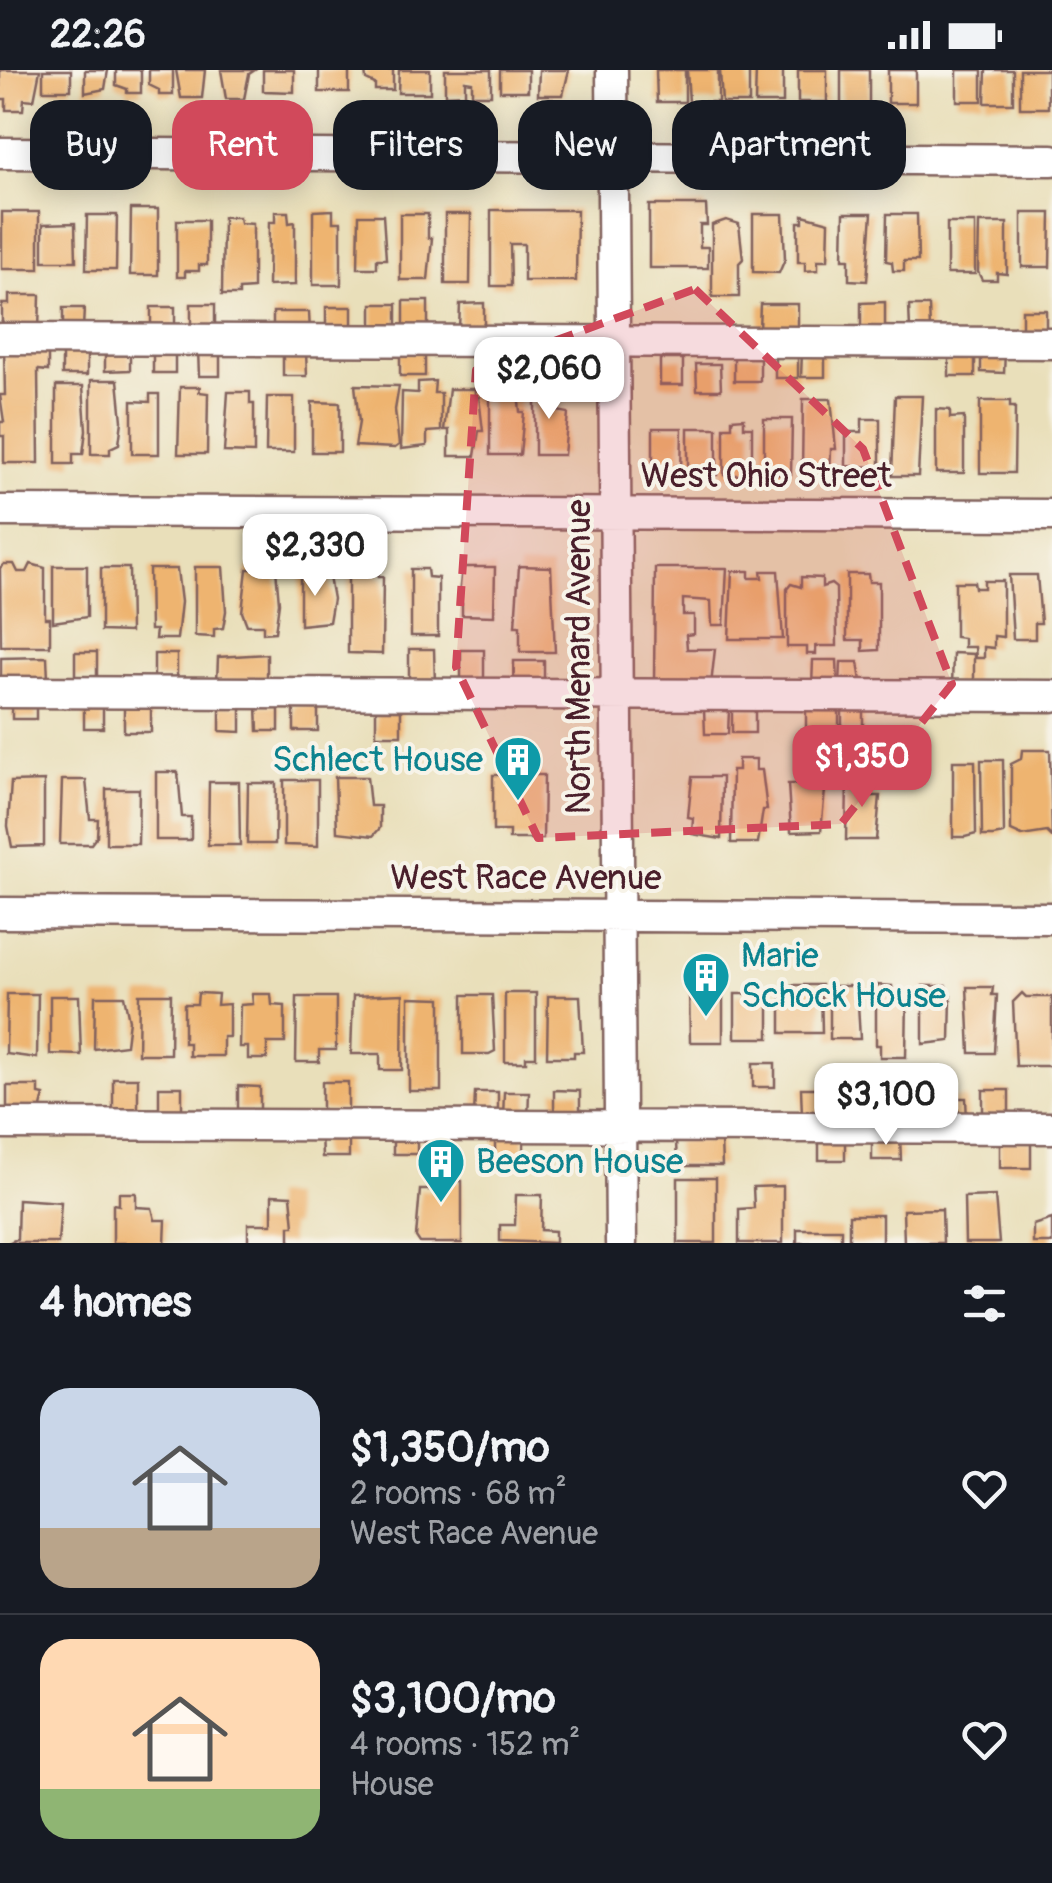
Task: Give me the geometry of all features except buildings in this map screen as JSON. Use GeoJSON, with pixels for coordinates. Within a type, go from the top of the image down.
{"type":"FeatureCollection","features":[{"type":"Feature","properties":{"kind":"street","name":"North Menard Avenue"},"geometry":{"type":"LineString","coordinates":[[612,70],[612,100]]}},
{"type":"Feature","properties":{"kind":"street"},"geometry":{"type":"LineString","coordinates":[[0,153],[518,158]]}},
{"type":"Feature","properties":{"kind":"street"},"geometry":{"type":"LineString","coordinates":[[652,159],[1052,160]]}},
{"type":"Feature","properties":{"kind":"street","name":"North Menard Avenue"},"geometry":{"type":"LineString","coordinates":[[612,190],[621,1243]]}},
{"type":"Feature","properties":{"kind":"street"},"geometry":{"type":"LineString","coordinates":[[0,339],[1052,343]]}},
{"type":"Feature","properties":{"kind":"street","name":"West Ohio Street"},"geometry":{"type":"LineString","coordinates":[[0,510],[1052,515]]}},
{"type":"Feature","properties":{"kind":"street"},"geometry":{"type":"LineString","coordinates":[[0,692],[1052,696]]}},
{"type":"Feature","properties":{"kind":"street","name":"West Race Avenue"},"geometry":{"type":"LineString","coordinates":[[0,913],[1052,918]]}},
{"type":"Feature","properties":{"kind":"street"},"geometry":{"type":"LineString","coordinates":[[0,1124],[1052,1128]]}},
{"type":"Feature","properties":{"kind":"highlighted area"},"geometry":{"type":"Polygon","coordinates":[[[695,289],[863,449],[952,684],[841,824],[538,838],[456,667],[476,370],[695,289]]]}},
{"type":"Feature","properties":{"kind":"place","name":"Schlect House"},"geometry":{"type":"Point","coordinates":[518,802]}},
{"type":"Feature","properties":{"kind":"place","name":"Marie Schock House"},"geometry":{"type":"Point","coordinates":[706,1018]}},
{"type":"Feature","properties":{"kind":"place","name":"Beeson House"},"geometry":{"type":"Point","coordinates":[441,1204]}}]}
